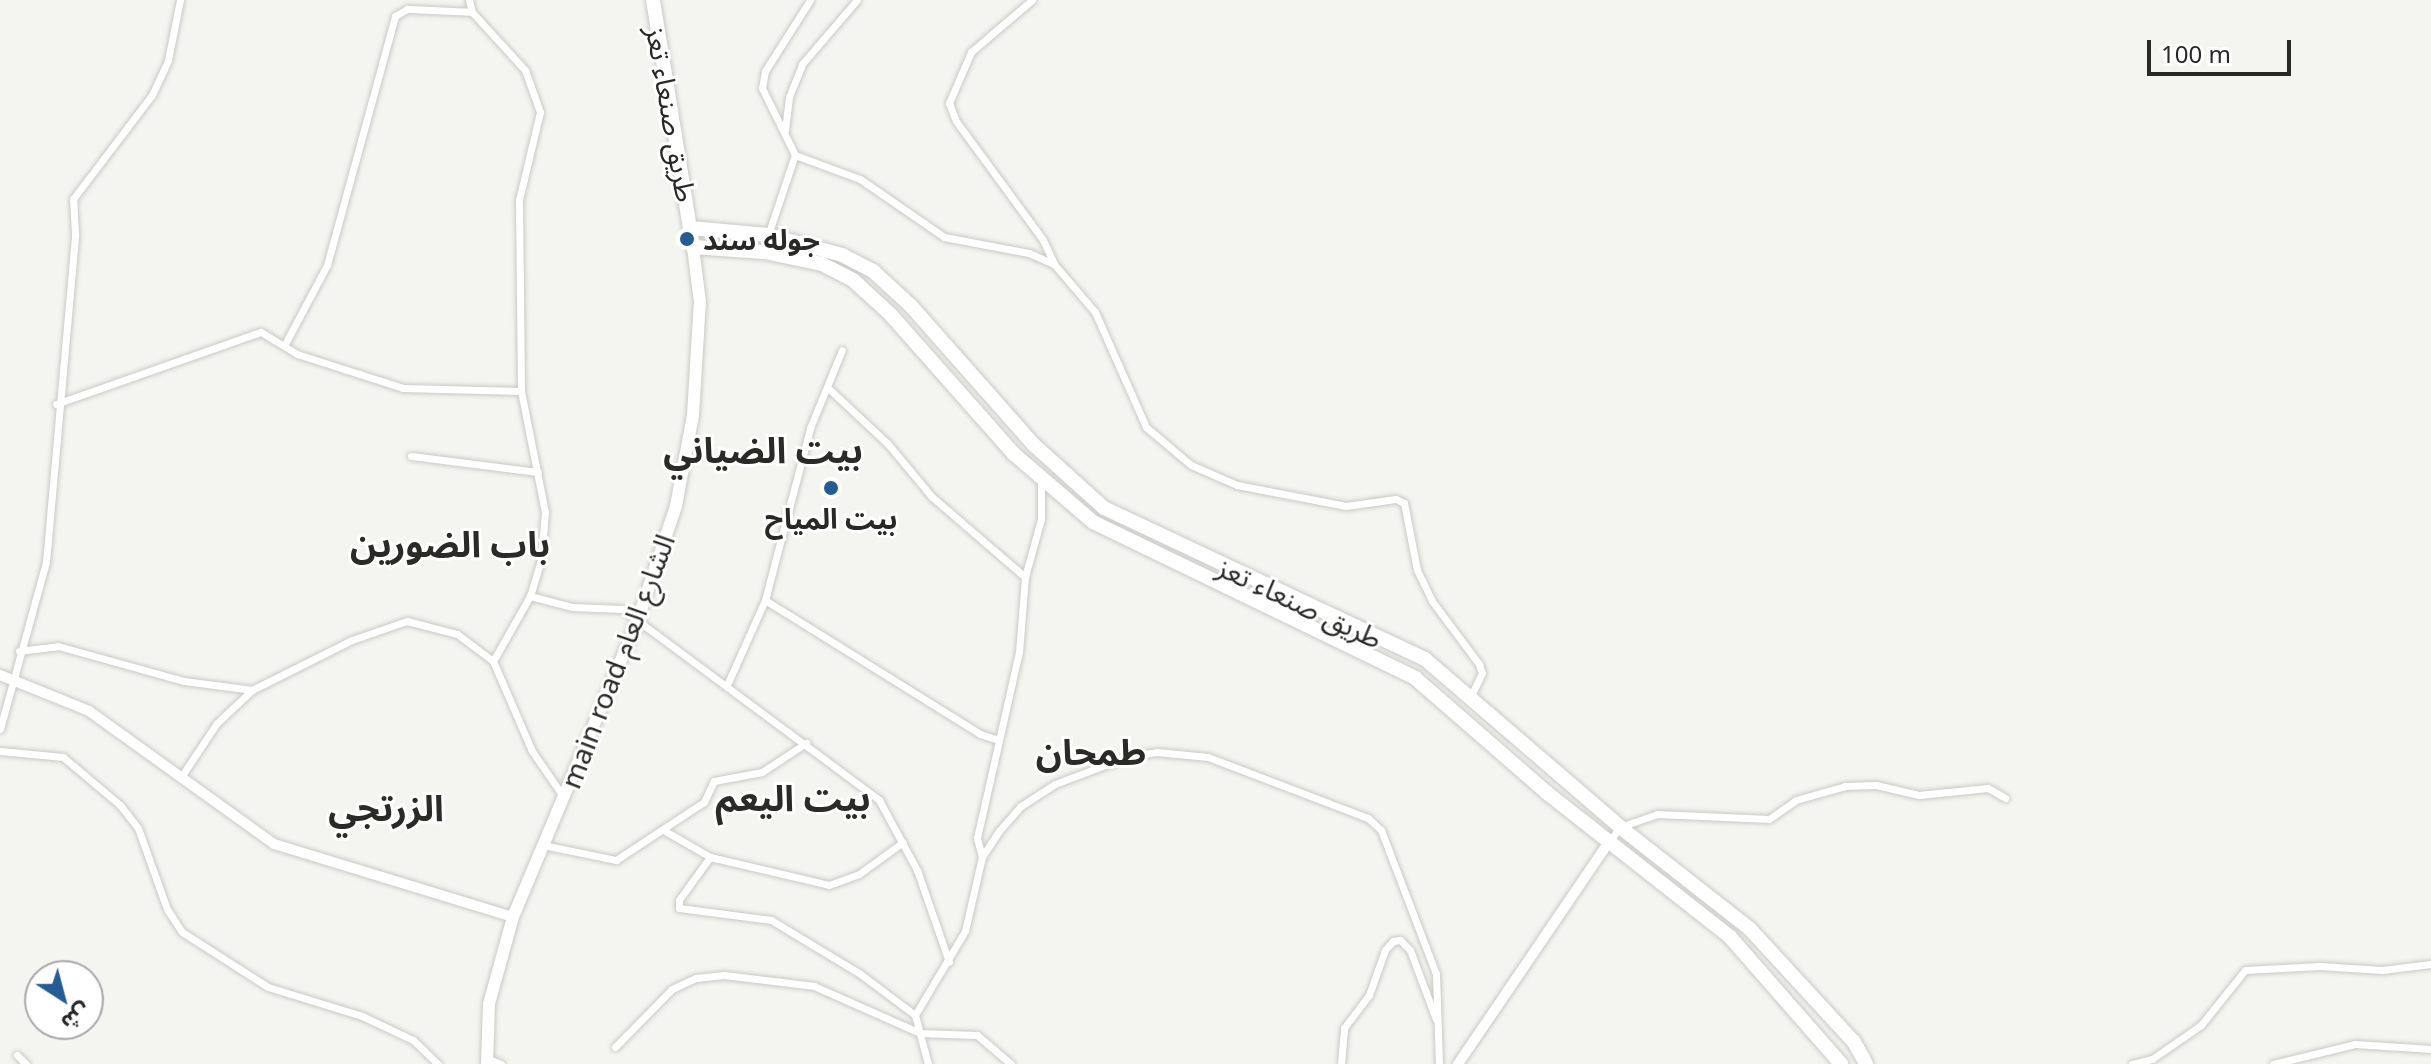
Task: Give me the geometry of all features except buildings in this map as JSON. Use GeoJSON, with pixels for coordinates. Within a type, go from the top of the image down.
{"type":"FeatureCollection","features":[{"type":"Feature","properties":{"kind":"highway","name":"طريق صنعاء تعز"},"geometry":{"type":"LineString","coordinates":[[653,0],[693,247],[764,252],[822,264],[853,280],[1041,481],[1093,522],[1415,678],[1609,842],[1730,937],[1841,1064]]}},
{"type":"Feature","properties":{"kind":"highway","name":"طريق صنعاء تعز"},"geometry":{"type":"LineString","coordinates":[[691,228],[768,235],[842,255],[873,271],[1056,467],[1104,508],[1425,659],[1620,827],[1749,928],[1854,1042],[1866,1064]]}},
{"type":"Feature","properties":{"kind":"highway"},"geometry":{"type":"LineString","coordinates":[[1041,481],[1056,467]]}},
{"type":"Feature","properties":{"kind":"main road","name":"main road الشارع العام"},"geometry":{"type":"LineString","coordinates":[[486,1061],[489,1004],[513,917],[638,619],[676,506],[693,415],[700,302],[693,247]]}},
{"type":"Feature","properties":{"kind":"street"},"geometry":{"type":"LineString","coordinates":[[0,729],[19,651],[43,582],[56,404],[75,234],[73,199],[152,95],[168,60],[180,0]]}},
{"type":"Feature","properties":{"kind":"street"},"geometry":{"type":"LineString","coordinates":[[469,0],[472,12],[525,70],[540,112],[519,200],[521,391],[545,512],[541,560],[530,596],[493,661]]}},
{"type":"Feature","properties":{"kind":"street"},"geometry":{"type":"LineString","coordinates":[[768,235],[795,155],[762,88],[765,71],[810,0]]}},
{"type":"Feature","properties":{"kind":"street"},"geometry":{"type":"LineString","coordinates":[[785,130],[789,97],[802,64],[857,0]]}},
{"type":"Feature","properties":{"kind":"street"},"geometry":{"type":"LineString","coordinates":[[1014,0],[1014,14]]}},
{"type":"Feature","properties":{"kind":"street"},"geometry":{"type":"LineString","coordinates":[[1032,0],[971,52],[949,103],[1054,264],[1095,312],[1146,427],[1164,446],[1237,485],[1346,506],[1381,500],[1404,503],[1427,591],[1446,625],[1479,664],[1482,673],[1470,698]]}},
{"type":"Feature","properties":{"kind":"street"},"geometry":{"type":"LineString","coordinates":[[285,344],[327,265],[395,16],[407,9],[472,12]]}},
{"type":"Feature","properties":{"kind":"street"},"geometry":{"type":"LineString","coordinates":[[795,155],[860,179],[944,237],[1029,253],[1054,264]]}},
{"type":"Feature","properties":{"kind":"street"},"geometry":{"type":"LineString","coordinates":[[56,404],[249,333],[261,332],[297,354],[403,388],[521,391]]}},
{"type":"Feature","properties":{"kind":"street"},"geometry":{"type":"LineString","coordinates":[[727,685],[765,600],[810,428],[842,350]]}},
{"type":"Feature","properties":{"kind":"street"},"geometry":{"type":"LineString","coordinates":[[828,388],[888,444],[932,497],[1025,577]]}},
{"type":"Feature","properties":{"kind":"street"},"geometry":{"type":"LineString","coordinates":[[411,456],[538,472]]}},
{"type":"Feature","properties":{"kind":"street"},"geometry":{"type":"LineString","coordinates":[[915,1015],[949,962],[973,909],[982,857],[977,838],[1019,652],[1025,577],[1038,539],[1041,481]]}},
{"type":"Feature","properties":{"kind":"street"},"geometry":{"type":"LineString","coordinates":[[530,596],[572,607],[622,609],[879,800],[903,842],[936,915],[949,962]]}},
{"type":"Feature","properties":{"kind":"street"},"geometry":{"type":"LineString","coordinates":[[765,600],[980,734],[999,740]]}},
{"type":"Feature","properties":{"kind":"street"},"geometry":{"type":"LineString","coordinates":[[181,777],[217,723],[252,690],[352,640],[407,621],[457,634],[493,661],[518,724],[564,796]]}},
{"type":"Feature","properties":{"kind":"street"},"geometry":{"type":"LineString","coordinates":[[19,651],[58,646],[184,681],[252,690]]}},
{"type":"Feature","properties":{"kind":"street"},"geometry":{"type":"LineString","coordinates":[[0,675],[89,711],[274,844],[513,917]]}},
{"type":"Feature","properties":{"kind":"street"},"geometry":{"type":"LineString","coordinates":[[543,845],[607,861],[665,831],[704,802],[714,781],[762,772],[806,743]]}},
{"type":"Feature","properties":{"kind":"street"},"geometry":{"type":"LineString","coordinates":[[0,751],[63,757],[120,805],[138,828],[173,923],[182,932],[268,987],[362,1016],[413,1040],[438,1064]]}},
{"type":"Feature","properties":{"kind":"street"},"geometry":{"type":"LineString","coordinates":[[982,857],[1021,806],[1081,772],[1157,752],[1208,757],[1368,818],[1381,830],[1436,974],[1439,1064]]}},
{"type":"Feature","properties":{"kind":"street"},"geometry":{"type":"LineString","coordinates":[[1458,1064],[1620,827],[1657,814],[1769,819],[1796,800],[1845,786],[1876,785],[1919,795],[1988,788],[2005,798]]}},
{"type":"Feature","properties":{"kind":"street"},"geometry":{"type":"LineString","coordinates":[[665,831],[710,857],[829,885],[859,874],[903,842]]}},
{"type":"Feature","properties":{"kind":"street"},"geometry":{"type":"LineString","coordinates":[[710,857],[679,900],[679,908],[771,920],[859,973],[915,1015],[928,1064]]}},
{"type":"Feature","properties":{"kind":"street"},"geometry":{"type":"LineString","coordinates":[[1341,1064],[1344,1028],[1369,995],[1385,950],[1393,941],[1400,940],[1410,950],[1436,1019]]}},
{"type":"Feature","properties":{"kind":"street"},"geometry":{"type":"LineString","coordinates":[[2132,1064],[2152,1059],[2201,1025],[2245,970],[2291,966],[2382,970],[2431,964]]}},
{"type":"Feature","properties":{"kind":"street"},"geometry":{"type":"LineString","coordinates":[[615,1047],[672,989],[696,978],[724,975],[814,986],[920,1033],[977,1035],[1011,1064]]}},
{"type":"Feature","properties":{"kind":"street"},"geometry":{"type":"LineString","coordinates":[[2273,1064],[2355,1044],[2431,1049]]}},
{"type":"Feature","properties":{"kind":"street"},"geometry":{"type":"LineString","coordinates":[[17,1055],[26,1064]]}},
{"type":"Feature","properties":{"kind":"street"},"geometry":{"type":"LineString","coordinates":[[486,1061],[501,1064]]}},
{"type":"Feature","properties":{"kind":"place","name":"جوله سند"},"geometry":{"type":"Point","coordinates":[687,239]}},
{"type":"Feature","properties":{"kind":"place","name":"بيت المياح"},"geometry":{"type":"Point","coordinates":[831,488]}},
{"type":"Feature","properties":{"kind":"district","name":"بيت الضياني"},"geometry":{"type":"Point","coordinates":[763,450]}},
{"type":"Feature","properties":{"kind":"district","name":"باب الضورين"},"geometry":{"type":"Point","coordinates":[450,544]}},
{"type":"Feature","properties":{"kind":"district","name":"طمحان"},"geometry":{"type":"Point","coordinates":[1091,752]}},
{"type":"Feature","properties":{"kind":"district","name":"بيت اليعم"},"geometry":{"type":"Point","coordinates":[793,798]}},
{"type":"Feature","properties":{"kind":"district","name":"الزرتجي"},"geometry":{"type":"Point","coordinates":[386,808]}}]}
